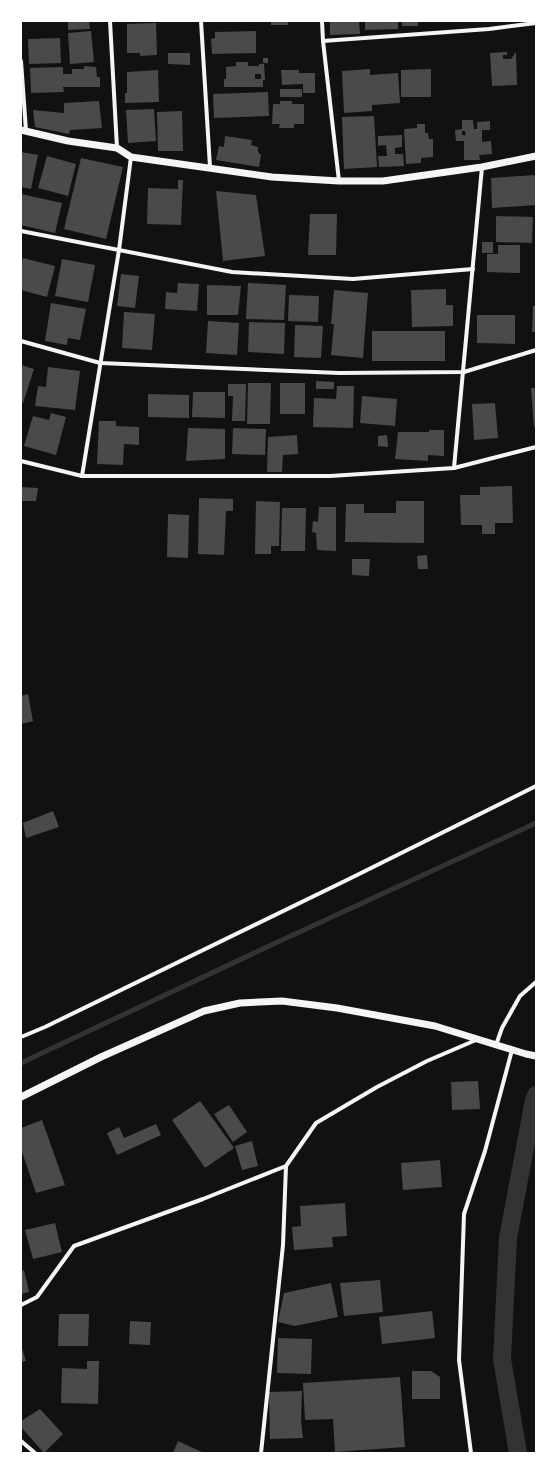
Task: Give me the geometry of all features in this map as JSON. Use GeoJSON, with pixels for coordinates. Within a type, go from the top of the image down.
{"type":"FeatureCollection","features":[{"type":"Feature","properties":{"kind":"street"},"geometry":{"type":"LineString","coordinates":[[110,21],[117,148]]}},
{"type":"Feature","properties":{"kind":"street"},"geometry":{"type":"LineString","coordinates":[[201,21],[210,167]]}},
{"type":"Feature","properties":{"kind":"street"},"geometry":{"type":"LineString","coordinates":[[322,21],[339,181]]}},
{"type":"Feature","properties":{"kind":"street"},"geometry":{"type":"LineString","coordinates":[[323,41],[489,29],[536,23]]}},
{"type":"Feature","properties":{"kind":"street"},"geometry":{"type":"LineString","coordinates":[[21,61],[24,130],[68,141],[117,148],[131,157],[272,177],[339,181],[383,180],[482,167],[536,156]]}},
{"type":"Feature","properties":{"kind":"street"},"geometry":{"type":"LineString","coordinates":[[82,476],[119,250],[131,157]]}},
{"type":"Feature","properties":{"kind":"street"},"geometry":{"type":"LineString","coordinates":[[454,468],[482,167]]}},
{"type":"Feature","properties":{"kind":"street"},"geometry":{"type":"LineString","coordinates":[[21,231],[232,272],[353,279],[473,269]]}},
{"type":"Feature","properties":{"kind":"street"},"geometry":{"type":"LineString","coordinates":[[21,341],[100,363],[339,373],[464,372],[536,350]]}},
{"type":"Feature","properties":{"kind":"street"},"geometry":{"type":"LineString","coordinates":[[21,462],[82,476],[330,476],[454,468],[536,447]]}},
{"type":"Feature","properties":{"kind":"street"},"geometry":{"type":"LineString","coordinates":[[21,1037],[45,1027],[342,883],[536,786]]}},
{"type":"Feature","properties":{"kind":"street"},"geometry":{"type":"LineString","coordinates":[[496,1045],[502,1028],[520,996],[536,982]]}},
{"type":"Feature","properties":{"kind":"street"},"geometry":{"type":"LineString","coordinates":[[21,1097],[101,1057],[204,1011],[240,1003],[282,1001],[337,1008],[435,1026],[536,1056]]}},
{"type":"Feature","properties":{"kind":"street"},"geometry":{"type":"LineString","coordinates":[[261,1453],[283,1245],[286,1166],[316,1123],[377,1087],[420,1064],[477,1039]]}},
{"type":"Feature","properties":{"kind":"street"},"geometry":{"type":"LineString","coordinates":[[471,1453],[459,1360],[464,1214],[485,1151],[512,1050]]}},
{"type":"Feature","properties":{"kind":"street"},"geometry":{"type":"LineString","coordinates":[[21,1305],[37,1297],[74,1246],[203,1199],[286,1166]]}},
{"type":"Feature","properties":{"kind":"street"},"geometry":{"type":"LineString","coordinates":[[21,1441],[35,1453]]}},
{"type":"Feature","properties":{"kind":"building"},"geometry":{"type":"Polygon","coordinates":[[[68,21],[89,21],[90,29],[68,30],[68,21]]]}},
{"type":"Feature","properties":{"kind":"building"},"geometry":{"type":"Polygon","coordinates":[[[271,21],[288,21],[288,25],[271,25],[271,21]]]}},
{"type":"Feature","properties":{"kind":"building"},"geometry":{"type":"Polygon","coordinates":[[[330,21],[359,21],[360,34],[330,35],[330,21]]]}},
{"type":"Feature","properties":{"kind":"building"},"geometry":{"type":"Polygon","coordinates":[[[365,21],[398,21],[398,29],[365,30],[365,21]]]}},
{"type":"Feature","properties":{"kind":"building"},"geometry":{"type":"Polygon","coordinates":[[[402,21],[418,21],[418,26],[402,26],[402,21]]]}},
{"type":"Feature","properties":{"kind":"building"},"geometry":{"type":"Polygon","coordinates":[[[156,23],[157,55],[140,56],[140,53],[127,53],[127,24],[156,23]]]}},
{"type":"Feature","properties":{"kind":"building"},"geometry":{"type":"Polygon","coordinates":[[[91,31],[94,62],[70,64],[68,33],[91,31]]]}},
{"type":"Feature","properties":{"kind":"building"},"geometry":{"type":"Polygon","coordinates":[[[256,31],[256,53],[212,54],[211,39],[215,38],[215,32],[256,31]]]}},
{"type":"Feature","properties":{"kind":"building"},"geometry":{"type":"Polygon","coordinates":[[[60,38],[61,63],[29,64],[28,39],[60,38]]]}},
{"type":"Feature","properties":{"kind":"building"},"geometry":{"type":"Polygon","coordinates":[[[507,52],[507,55],[503,55],[503,59],[511,59],[516,52],[517,85],[492,86],[490,53],[507,52]]]}},
{"type":"Feature","properties":{"kind":"building"},"geometry":{"type":"Polygon","coordinates":[[[168,53],[190,53],[190,65],[168,64],[168,53]]]}},
{"type":"Feature","properties":{"kind":"building"},"geometry":{"type":"Polygon","coordinates":[[[263,58],[268,58],[268,63],[263,63],[263,58]]]}},
{"type":"Feature","properties":{"kind":"building"},"geometry":{"type":"Polygon","coordinates":[[[236,62],[248,62],[248,66],[259,66],[259,64],[264,64],[265,80],[263,80],[263,87],[224,87],[226,67],[236,66],[236,62]],[[255,74],[255,79],[261,79],[261,74],[255,74]]]}},
{"type":"Feature","properties":{"kind":"building"},"geometry":{"type":"Polygon","coordinates":[[[84,66],[96,67],[97,77],[100,77],[100,87],[63,87],[64,92],[31,93],[30,68],[63,67],[63,74],[72,74],[72,69],[84,69],[84,66]]]}},
{"type":"Feature","properties":{"kind":"building"},"geometry":{"type":"Polygon","coordinates":[[[370,69],[370,75],[398,73],[400,103],[372,105],[372,111],[344,113],[342,71],[370,69]]]}},
{"type":"Feature","properties":{"kind":"building"},"geometry":{"type":"Polygon","coordinates":[[[431,69],[431,97],[401,97],[401,70],[431,69]]]}},
{"type":"Feature","properties":{"kind":"building"},"geometry":{"type":"Polygon","coordinates":[[[158,70],[159,102],[125,103],[125,93],[127,93],[127,72],[158,70]]]}},
{"type":"Feature","properties":{"kind":"building"},"geometry":{"type":"Polygon","coordinates":[[[281,70],[299,70],[299,73],[315,73],[315,93],[303,93],[303,84],[282,85],[281,70]]]}},
{"type":"Feature","properties":{"kind":"building"},"geometry":{"type":"Polygon","coordinates":[[[280,89],[302,89],[302,97],[280,97],[280,89]]]}},
{"type":"Feature","properties":{"kind":"building"},"geometry":{"type":"Polygon","coordinates":[[[268,92],[269,116],[214,118],[213,94],[268,92]]]}},
{"type":"Feature","properties":{"kind":"building"},"geometry":{"type":"Polygon","coordinates":[[[99,101],[102,128],[70,130],[69,134],[35,127],[33,110],[64,113],[64,103],[99,101]]]}},
{"type":"Feature","properties":{"kind":"building"},"geometry":{"type":"Polygon","coordinates":[[[280,101],[292,101],[292,104],[304,104],[304,124],[294,124],[294,128],[279,128],[280,124],[272,124],[273,104],[280,104],[280,101]]]}},
{"type":"Feature","properties":{"kind":"building"},"geometry":{"type":"Polygon","coordinates":[[[154,109],[156,141],[128,143],[126,110],[154,109]]]}},
{"type":"Feature","properties":{"kind":"building"},"geometry":{"type":"Polygon","coordinates":[[[182,111],[183,151],[158,151],[157,112],[182,111]]]}},
{"type":"Feature","properties":{"kind":"building"},"geometry":{"type":"Polygon","coordinates":[[[374,116],[377,167],[344,169],[342,117],[374,116]]]}},
{"type":"Feature","properties":{"kind":"building"},"geometry":{"type":"Polygon","coordinates":[[[462,120],[473,120],[474,129],[477,129],[477,122],[490,121],[490,130],[482,130],[482,142],[491,141],[492,154],[479,155],[480,160],[464,160],[464,141],[456,141],[455,130],[462,129],[462,120]],[[462,131],[462,135],[466,135],[465,131],[462,131]]]}},
{"type":"Feature","properties":{"kind":"building"},"geometry":{"type":"Polygon","coordinates":[[[417,124],[425,124],[425,133],[428,133],[429,139],[433,139],[433,157],[421,158],[421,163],[406,164],[404,129],[417,128],[417,124]]]}},
{"type":"Feature","properties":{"kind":"building"},"geometry":{"type":"Polygon","coordinates":[[[402,135],[402,147],[395,148],[395,154],[403,154],[404,166],[379,167],[378,156],[387,156],[386,145],[378,146],[378,136],[402,135]]]}},
{"type":"Feature","properties":{"kind":"building"},"geometry":{"type":"Polygon","coordinates":[[[225,136],[252,140],[251,145],[258,147],[258,152],[261,155],[259,167],[216,160],[219,146],[224,147],[225,136]]]}},
{"type":"Feature","properties":{"kind":"building"},"geometry":{"type":"Polygon","coordinates":[[[21,152],[38,155],[31,189],[21,187],[21,152]]]}},
{"type":"Feature","properties":{"kind":"building"},"geometry":{"type":"Polygon","coordinates":[[[47,156],[76,164],[68,196],[38,188],[47,156]]]}},
{"type":"Feature","properties":{"kind":"building"},"geometry":{"type":"Polygon","coordinates":[[[81,158],[123,167],[106,239],[64,229],[81,158]]]}},
{"type":"Feature","properties":{"kind":"building"},"geometry":{"type":"Polygon","coordinates":[[[536,175],[536,205],[492,208],[491,178],[536,175]]]}},
{"type":"Feature","properties":{"kind":"building"},"geometry":{"type":"Polygon","coordinates":[[[178,180],[183,180],[181,225],[147,224],[148,188],[178,189],[178,180]]]}},
{"type":"Feature","properties":{"kind":"building"},"geometry":{"type":"Polygon","coordinates":[[[216,191],[256,195],[265,256],[223,261],[216,191]]]}},
{"type":"Feature","properties":{"kind":"building"},"geometry":{"type":"Polygon","coordinates":[[[21,194],[62,203],[55,233],[21,225],[21,194]]]}},
{"type":"Feature","properties":{"kind":"building"},"geometry":{"type":"Polygon","coordinates":[[[310,214],[337,214],[336,255],[308,255],[310,214]]]}},
{"type":"Feature","properties":{"kind":"building"},"geometry":{"type":"Polygon","coordinates":[[[496,216],[533,217],[532,243],[496,242],[496,216]]]}},
{"type":"Feature","properties":{"kind":"building"},"geometry":{"type":"Polygon","coordinates":[[[482,242],[493,242],[493,253],[482,253],[482,242]]]}},
{"type":"Feature","properties":{"kind":"building"},"geometry":{"type":"Polygon","coordinates":[[[498,245],[520,245],[520,273],[487,272],[487,254],[498,254],[498,245]]]}},
{"type":"Feature","properties":{"kind":"building"},"geometry":{"type":"Polygon","coordinates":[[[23,258],[55,266],[47,297],[21,290],[21,265],[23,258]]]}},
{"type":"Feature","properties":{"kind":"building"},"geometry":{"type":"Polygon","coordinates":[[[62,259],[95,265],[88,302],[55,296],[62,259]]]}},
{"type":"Feature","properties":{"kind":"building"},"geometry":{"type":"Polygon","coordinates":[[[121,274],[139,276],[135,308],[117,306],[121,274]]]}},
{"type":"Feature","properties":{"kind":"building"},"geometry":{"type":"Polygon","coordinates":[[[178,283],[199,284],[197,311],[165,309],[166,292],[177,293],[178,283]]]}},
{"type":"Feature","properties":{"kind":"building"},"geometry":{"type":"Polygon","coordinates":[[[248,283],[286,285],[284,320],[246,319],[248,283]]]}},
{"type":"Feature","properties":{"kind":"building"},"geometry":{"type":"Polygon","coordinates":[[[207,285],[241,286],[238,315],[207,315],[207,285]]]}},
{"type":"Feature","properties":{"kind":"building"},"geometry":{"type":"Polygon","coordinates":[[[446,289],[446,305],[453,305],[453,326],[412,327],[411,290],[446,289]]]}},
{"type":"Feature","properties":{"kind":"building"},"geometry":{"type":"Polygon","coordinates":[[[334,290],[368,293],[363,358],[331,355],[334,324],[331,324],[334,290]]]}},
{"type":"Feature","properties":{"kind":"building"},"geometry":{"type":"Polygon","coordinates":[[[289,295],[319,296],[318,322],[288,321],[289,295]]]}},
{"type":"Feature","properties":{"kind":"building"},"geometry":{"type":"Polygon","coordinates":[[[51,303],[86,309],[80,340],[68,338],[67,345],[45,341],[51,303]]]}},
{"type":"Feature","properties":{"kind":"building"},"geometry":{"type":"Polygon","coordinates":[[[533,306],[536,306],[536,332],[532,332],[533,306]]]}},
{"type":"Feature","properties":{"kind":"building"},"geometry":{"type":"Polygon","coordinates":[[[124,312],[155,314],[152,350],[122,348],[124,312]]]}},
{"type":"Feature","properties":{"kind":"building"},"geometry":{"type":"Polygon","coordinates":[[[477,315],[515,315],[515,344],[477,343],[477,315]]]}},
{"type":"Feature","properties":{"kind":"building"},"geometry":{"type":"Polygon","coordinates":[[[208,321],[239,323],[237,355],[206,353],[208,321]]]}},
{"type":"Feature","properties":{"kind":"building"},"geometry":{"type":"Polygon","coordinates":[[[249,322],[285,323],[284,354],[248,352],[249,322]]]}},
{"type":"Feature","properties":{"kind":"building"},"geometry":{"type":"Polygon","coordinates":[[[295,325],[323,326],[321,358],[294,357],[295,325]]]}},
{"type":"Feature","properties":{"kind":"building"},"geometry":{"type":"Polygon","coordinates":[[[372,331],[445,331],[445,361],[372,361],[372,331]]]}},
{"type":"Feature","properties":{"kind":"building"},"geometry":{"type":"Polygon","coordinates":[[[21,365],[34,369],[23,403],[21,403],[21,365]]]}},
{"type":"Feature","properties":{"kind":"building"},"geometry":{"type":"Polygon","coordinates":[[[48,367],[80,371],[75,410],[35,406],[38,386],[46,387],[48,367]]]}},
{"type":"Feature","properties":{"kind":"building"},"geometry":{"type":"Polygon","coordinates":[[[316,381],[334,382],[334,389],[316,389],[316,381]]]}},
{"type":"Feature","properties":{"kind":"building"},"geometry":{"type":"Polygon","coordinates":[[[248,383],[271,383],[270,424],[247,424],[248,383]]]}},
{"type":"Feature","properties":{"kind":"building"},"geometry":{"type":"Polygon","coordinates":[[[280,383],[305,383],[305,414],[280,414],[280,383]]]}},
{"type":"Feature","properties":{"kind":"building"},"geometry":{"type":"Polygon","coordinates":[[[228,384],[246,384],[245,421],[232,421],[233,396],[228,396],[228,384]]]}},
{"type":"Feature","properties":{"kind":"building"},"geometry":{"type":"Polygon","coordinates":[[[337,386],[354,386],[353,428],[313,427],[314,398],[336,399],[337,386]]]}},
{"type":"Feature","properties":{"kind":"building"},"geometry":{"type":"Polygon","coordinates":[[[531,388],[536,388],[536,427],[534,427],[531,388]]]}},
{"type":"Feature","properties":{"kind":"building"},"geometry":{"type":"Polygon","coordinates":[[[193,392],[225,392],[225,418],[192,417],[193,392]]]}},
{"type":"Feature","properties":{"kind":"building"},"geometry":{"type":"Polygon","coordinates":[[[148,394],[189,395],[189,418],[148,417],[148,394]]]}},
{"type":"Feature","properties":{"kind":"building"},"geometry":{"type":"Polygon","coordinates":[[[362,396],[397,399],[395,426],[360,423],[362,396]]]}},
{"type":"Feature","properties":{"kind":"building"},"geometry":{"type":"Polygon","coordinates":[[[495,403],[498,438],[474,440],[472,404],[495,403]]]}},
{"type":"Feature","properties":{"kind":"building"},"geometry":{"type":"Polygon","coordinates":[[[51,413],[66,417],[56,455],[24,446],[33,416],[49,420],[51,413]]]}},
{"type":"Feature","properties":{"kind":"building"},"geometry":{"type":"Polygon","coordinates":[[[99,421],[116,421],[116,426],[139,427],[139,445],[124,444],[123,465],[97,464],[99,421]]]}},
{"type":"Feature","properties":{"kind":"building"},"geometry":{"type":"Polygon","coordinates":[[[188,428],[225,429],[225,459],[186,461],[188,428]]]}},
{"type":"Feature","properties":{"kind":"building"},"geometry":{"type":"Polygon","coordinates":[[[233,428],[266,429],[265,455],[232,454],[233,428]]]}},
{"type":"Feature","properties":{"kind":"building"},"geometry":{"type":"Polygon","coordinates":[[[429,430],[444,430],[444,456],[428,455],[428,461],[395,459],[398,432],[429,432],[429,430]]]}},
{"type":"Feature","properties":{"kind":"building"},"geometry":{"type":"Polygon","coordinates":[[[297,435],[298,454],[283,455],[282,472],[267,472],[268,437],[297,435]]]}},
{"type":"Feature","properties":{"kind":"building"},"geometry":{"type":"Polygon","coordinates":[[[387,435],[388,447],[378,446],[378,436],[387,435]]]}},
{"type":"Feature","properties":{"kind":"building"},"geometry":{"type":"Polygon","coordinates":[[[512,486],[513,523],[495,523],[495,534],[482,534],[482,525],[461,525],[460,495],[480,495],[480,487],[512,486]]]}},
{"type":"Feature","properties":{"kind":"building"},"geometry":{"type":"Polygon","coordinates":[[[21,487],[38,488],[36,501],[21,501],[21,487]]]}},
{"type":"Feature","properties":{"kind":"building"},"geometry":{"type":"Polygon","coordinates":[[[199,498],[233,499],[233,511],[226,511],[224,555],[198,554],[199,498]]]}},
{"type":"Feature","properties":{"kind":"building"},"geometry":{"type":"Polygon","coordinates":[[[256,501],[280,502],[279,546],[271,546],[271,554],[255,554],[256,501]]]}},
{"type":"Feature","properties":{"kind":"building"},"geometry":{"type":"Polygon","coordinates":[[[396,501],[424,501],[424,543],[345,542],[346,504],[364,504],[364,513],[396,513],[396,501]]]}},
{"type":"Feature","properties":{"kind":"building"},"geometry":{"type":"Polygon","coordinates":[[[319,507],[336,507],[336,551],[317,550],[316,533],[312,532],[313,521],[318,522],[319,507]]]}},
{"type":"Feature","properties":{"kind":"building"},"geometry":{"type":"Polygon","coordinates":[[[282,508],[306,508],[305,551],[281,551],[282,508]]]}},
{"type":"Feature","properties":{"kind":"building"},"geometry":{"type":"Polygon","coordinates":[[[168,514],[189,515],[188,558],[167,557],[168,514]]]}},
{"type":"Feature","properties":{"kind":"building"},"geometry":{"type":"Polygon","coordinates":[[[427,555],[428,569],[418,569],[417,556],[427,555]]]}},
{"type":"Feature","properties":{"kind":"building"},"geometry":{"type":"Polygon","coordinates":[[[352,559],[370,559],[369,576],[352,575],[352,559]]]}},
{"type":"Feature","properties":{"kind":"building"},"geometry":{"type":"Polygon","coordinates":[[[28,694],[33,721],[21,724],[21,696],[28,694]]]}},
{"type":"Feature","properties":{"kind":"building"},"geometry":{"type":"Polygon","coordinates":[[[53,811],[59,827],[26,838],[23,823],[53,811]]]}},
{"type":"Feature","properties":{"kind":"building"},"geometry":{"type":"Polygon","coordinates":[[[478,1081],[480,1109],[452,1110],[451,1082],[478,1081]]]}},
{"type":"Feature","properties":{"kind":"building"},"geometry":{"type":"Polygon","coordinates":[[[200,1101],[234,1148],[205,1168],[172,1120],[200,1101]]]}},
{"type":"Feature","properties":{"kind":"building"},"geometry":{"type":"Polygon","coordinates":[[[229,1105],[247,1132],[233,1142],[214,1114],[229,1105]]]}},
{"type":"Feature","properties":{"kind":"building"},"geometry":{"type":"Polygon","coordinates":[[[42,1120],[65,1185],[36,1193],[21,1149],[21,1128],[42,1120]]]}},
{"type":"Feature","properties":{"kind":"building"},"geometry":{"type":"Polygon","coordinates":[[[156,1124],[161,1135],[117,1155],[107,1133],[119,1127],[124,1138],[156,1124]]]}},
{"type":"Feature","properties":{"kind":"building"},"geometry":{"type":"Polygon","coordinates":[[[252,1141],[258,1166],[242,1170],[235,1146],[252,1141]]]}},
{"type":"Feature","properties":{"kind":"building"},"geometry":{"type":"Polygon","coordinates":[[[440,1160],[442,1187],[403,1190],[401,1163],[440,1160]]]}},
{"type":"Feature","properties":{"kind":"building"},"geometry":{"type":"Polygon","coordinates":[[[345,1203],[347,1236],[332,1237],[333,1247],[294,1250],[292,1227],[301,1226],[300,1206],[345,1203]]]}},
{"type":"Feature","properties":{"kind":"building"},"geometry":{"type":"Polygon","coordinates":[[[55,1223],[62,1252],[33,1259],[25,1230],[55,1223]]]}},
{"type":"Feature","properties":{"kind":"building"},"geometry":{"type":"Polygon","coordinates":[[[24,1270],[29,1292],[21,1294],[21,1271],[24,1270]]]}},
{"type":"Feature","properties":{"kind":"building"},"geometry":{"type":"Polygon","coordinates":[[[380,1280],[383,1312],[344,1316],[340,1283],[380,1280]]]}},
{"type":"Feature","properties":{"kind":"building"},"geometry":{"type":"Polygon","coordinates":[[[331,1283],[338,1317],[295,1326],[278,1322],[284,1293],[331,1283]]]}},
{"type":"Feature","properties":{"kind":"building"},"geometry":{"type":"Polygon","coordinates":[[[432,1311],[435,1338],[382,1344],[379,1317],[432,1311]]]}},
{"type":"Feature","properties":{"kind":"building"},"geometry":{"type":"Polygon","coordinates":[[[59,1314],[89,1314],[88,1346],[58,1346],[59,1314]]]}},
{"type":"Feature","properties":{"kind":"building"},"geometry":{"type":"Polygon","coordinates":[[[130,1321],[151,1322],[150,1345],[129,1344],[130,1321]]]}},
{"type":"Feature","properties":{"kind":"building"},"geometry":{"type":"Polygon","coordinates":[[[278,1338],[312,1339],[311,1374],[277,1373],[278,1338]]]}},
{"type":"Feature","properties":{"kind":"building"},"geometry":{"type":"Polygon","coordinates":[[[21,1345],[26,1361],[21,1362],[21,1345]]]}},
{"type":"Feature","properties":{"kind":"building"},"geometry":{"type":"Polygon","coordinates":[[[87,1361],[99,1361],[98,1404],[61,1403],[62,1368],[87,1369],[87,1361]]]}},
{"type":"Feature","properties":{"kind":"building"},"geometry":{"type":"Polygon","coordinates":[[[412,1371],[431,1371],[440,1377],[440,1399],[412,1399],[412,1371]]]}},
{"type":"Feature","properties":{"kind":"building"},"geometry":{"type":"Polygon","coordinates":[[[400,1377],[405,1447],[335,1452],[333,1419],[305,1420],[303,1383],[400,1377]]]}},
{"type":"Feature","properties":{"kind":"building"},"geometry":{"type":"Polygon","coordinates":[[[302,1391],[301,1420],[303,1438],[270,1439],[269,1392],[302,1391]]]}},
{"type":"Feature","properties":{"kind":"building"},"geometry":{"type":"Polygon","coordinates":[[[40,1409],[63,1434],[44,1453],[21,1427],[21,1421],[40,1409]]]}},
{"type":"Feature","properties":{"kind":"building"},"geometry":{"type":"Polygon","coordinates":[[[178,1441],[204,1453],[173,1453],[178,1441]]]}},
{"type":"Feature","properties":{"kind":"waterway"},"geometry":{"type":"LineString","coordinates":[[21,1063],[269,946],[536,823]]}},
{"type":"Feature","properties":{"kind":"waterway"},"geometry":{"type":"LineString","coordinates":[[518,1453],[502,1359],[508,1238],[536,1095]]}}]}
